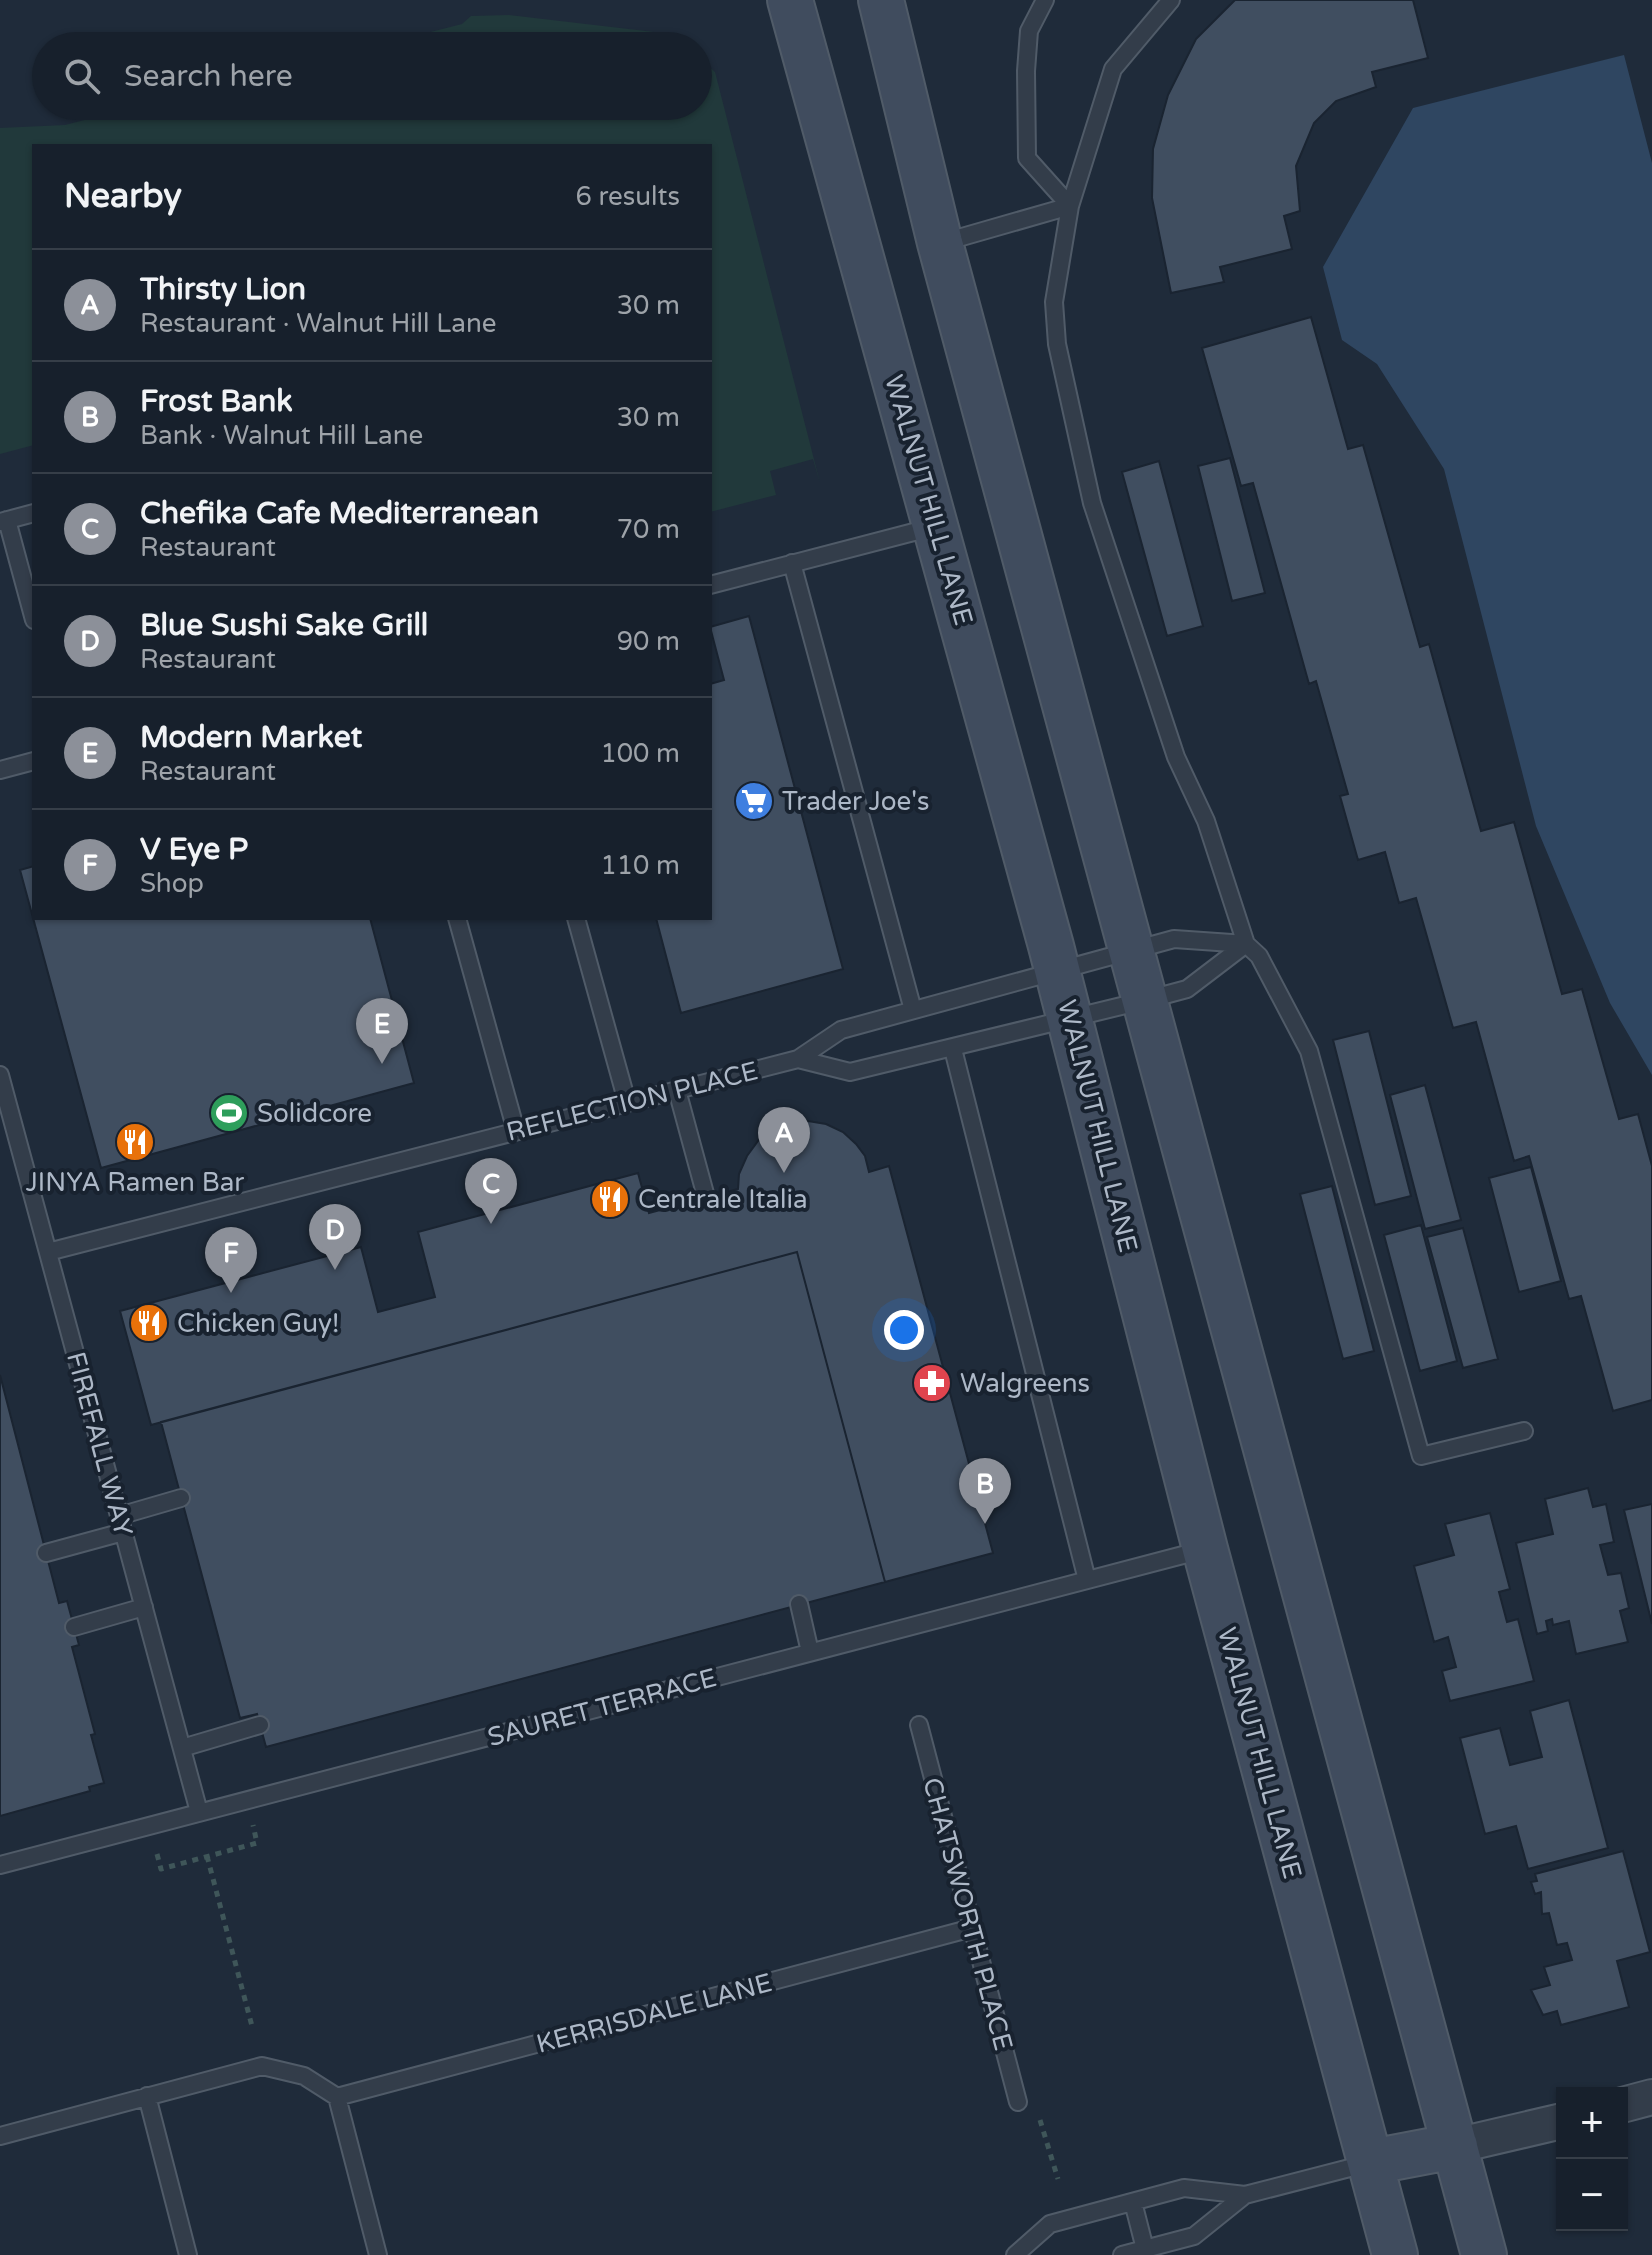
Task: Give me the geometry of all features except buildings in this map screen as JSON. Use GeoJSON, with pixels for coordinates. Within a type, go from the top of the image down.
{"type":"FeatureCollection","features":[{"type":"Feature","properties":{"kind":"main road"},"geometry":{"type":"LineString","coordinates":[[771,0],[795,20]]}},
{"type":"Feature","properties":{"kind":"main road"},"geometry":{"type":"LineString","coordinates":[[881,0],[940,243],[1484,2255]]}},
{"type":"Feature","properties":{"kind":"main road"},"geometry":{"type":"LineString","coordinates":[[899,73],[916,0]]}},
{"type":"Feature","properties":{"kind":"main road","name":"WALNUT HILL LANE"},"geometry":{"type":"LineString","coordinates":[[795,20],[1071,1018],[1205,1549],[1395,2255]]}},
{"type":"Feature","properties":{"kind":"main road"},"geometry":{"type":"LineString","coordinates":[[1371,2162],[1455,2146]]}},
{"type":"Feature","properties":{"kind":"street"},"geometry":{"type":"LineString","coordinates":[[1628,2103],[1652,2097]]}},
{"type":"Feature","properties":{"kind":"street"},"geometry":{"type":"LineString","coordinates":[[1455,2146],[1556,2122]]}},
{"type":"Feature","properties":{"kind":"lane"},"geometry":{"type":"LineString","coordinates":[[1045,0],[1029,31],[1027,158],[1070,206]]}},
{"type":"Feature","properties":{"kind":"lane"},"geometry":{"type":"LineString","coordinates":[[1171,0],[1113,69],[1070,206],[1054,302],[1057,344],[1092,503],[1176,757],[1206,821],[1246,944],[1259,956],[1309,1051],[1421,1456],[1524,1431]]}},
{"type":"Feature","properties":{"kind":"lane"},"geometry":{"type":"LineString","coordinates":[[940,243],[1070,206]]}},
{"type":"Feature","properties":{"kind":"lane"},"geometry":{"type":"LineString","coordinates":[[32,514],[4,521],[32,613]]}},
{"type":"Feature","properties":{"kind":"lane"},"geometry":{"type":"LineString","coordinates":[[712,584],[937,526]]}},
{"type":"Feature","properties":{"kind":"lane"},"geometry":{"type":"LineString","coordinates":[[792,563],[913,1010]]}},
{"type":"Feature","properties":{"kind":"lane"},"geometry":{"type":"LineString","coordinates":[[0,770],[32,762]]}},
{"type":"Feature","properties":{"kind":"lane"},"geometry":{"type":"LineString","coordinates":[[458,920],[516,1131]]}},
{"type":"Feature","properties":{"kind":"lane"},"geometry":{"type":"LineString","coordinates":[[577,920],[627,1102]]}},
{"type":"Feature","properties":{"kind":"lane","name":"REFLECTION PLACE"},"geometry":{"type":"LineString","coordinates":[[48,1252],[798,1059],[841,1030],[1174,939],[1246,944]]}},
{"type":"Feature","properties":{"kind":"lane","name":"REFLECTION PLACE"},"geometry":{"type":"LineString","coordinates":[[798,1059],[850,1072],[1146,1000],[1187,989],[1246,944]]}},
{"type":"Feature","properties":{"kind":"lane"},"geometry":{"type":"LineString","coordinates":[[953,1049],[1087,1580]]}},
{"type":"Feature","properties":{"kind":"lane","name":"FIREFALL WAY"},"geometry":{"type":"LineString","coordinates":[[0,1075],[199,1812]]}},
{"type":"Feature","properties":{"kind":"lane"},"geometry":{"type":"LineString","coordinates":[[677,1090],[706,1197]]}},
{"type":"Feature","properties":{"kind":"lane"},"geometry":{"type":"LineString","coordinates":[[46,1553],[181,1498]]}},
{"type":"Feature","properties":{"kind":"lane","name":"SAURET TERRACE"},"geometry":{"type":"LineString","coordinates":[[0,1865],[1205,1549]]}},
{"type":"Feature","properties":{"kind":"lane"},"geometry":{"type":"LineString","coordinates":[[799,1604],[810,1652]]}},
{"type":"Feature","properties":{"kind":"lane"},"geometry":{"type":"LineString","coordinates":[[74,1627],[144,1607]]}},
{"type":"Feature","properties":{"kind":"lane"},"geometry":{"type":"LineString","coordinates":[[182,1748],[260,1725]]}},
{"type":"Feature","properties":{"kind":"lane","name":"CHATSWORTH PLACE"},"geometry":{"type":"LineString","coordinates":[[919,1725],[1018,2102]]}},
{"type":"Feature","properties":{"kind":"lane","name":"KERRISDALE LANE"},"geometry":{"type":"LineString","coordinates":[[337,2097],[972,1928]]}},
{"type":"Feature","properties":{"kind":"lane"},"geometry":{"type":"LineString","coordinates":[[0,2136],[262,2066],[304,2076],[337,2097],[378,2255]]}},
{"type":"Feature","properties":{"kind":"lane"},"geometry":{"type":"LineString","coordinates":[[147,2096],[188,2255]]}},
{"type":"Feature","properties":{"kind":"lane"},"geometry":{"type":"LineString","coordinates":[[1015,2255],[1050,2224],[1184,2188],[1245,2195],[1371,2162]]}},
{"type":"Feature","properties":{"kind":"lane"},"geometry":{"type":"LineString","coordinates":[[1122,2255],[1194,2236],[1245,2195]]}},
{"type":"Feature","properties":{"kind":"lane"},"geometry":{"type":"LineString","coordinates":[[1133,2202],[1145,2249]]}},
{"type":"Feature","properties":{"kind":"path"},"geometry":{"type":"LineString","coordinates":[[150,1826],[161,1869],[257,1843],[247,1800]]}},
{"type":"Feature","properties":{"kind":"path"},"geometry":{"type":"LineString","coordinates":[[207,1856],[253,2030]]}},
{"type":"Feature","properties":{"kind":"path"},"geometry":{"type":"LineString","coordinates":[[1018,2102],[1026,2109],[1029,2122],[1041,2119],[1058,2179]]}},
{"type":"Feature","properties":{"kind":"green space"},"geometry":{"type":"Polygon","coordinates":[[[509,15],[654,32],[431,32],[462,24],[471,16],[509,15]]]}},
{"type":"Feature","properties":{"kind":"green space"},"geometry":{"type":"Polygon","coordinates":[[[712,69],[820,483],[813,459],[770,471],[776,495],[712,511],[712,144],[32,144],[32,446],[0,454],[0,128],[65,125],[84,120],[712,120],[712,69]]]}},
{"type":"Feature","properties":{"kind":"water"},"geometry":{"type":"Polygon","coordinates":[[[1624,55],[1652,163],[1652,1075],[1610,1003],[1536,826],[1444,469],[1377,364],[1342,340],[1323,267],[1413,108],[1624,55]]]}},
{"type":"Feature","properties":{"kind":"place","name":"Trader Joe's"},"geometry":{"type":"Point","coordinates":[754,801]}},
{"type":"Feature","properties":{"kind":"place","name":"Modern Market"},"geometry":{"type":"Point","coordinates":[382,1064]}},
{"type":"Feature","properties":{"kind":"place","name":"Solidcore"},"geometry":{"type":"Point","coordinates":[229,1113]}},
{"type":"Feature","properties":{"kind":"place","name":"JINYA Ramen Bar"},"geometry":{"type":"Point","coordinates":[135,1142]}},
{"type":"Feature","properties":{"kind":"place","name":"Thirsty Lion"},"geometry":{"type":"Point","coordinates":[784,1173]}},
{"type":"Feature","properties":{"kind":"place","name":"Centrale Italia"},"geometry":{"type":"Point","coordinates":[610,1199]}},
{"type":"Feature","properties":{"kind":"place","name":"Chefika Cafe Mediterranean"},"geometry":{"type":"Point","coordinates":[491,1224]}},
{"type":"Feature","properties":{"kind":"place","name":"Blue Sushi Sake Grill"},"geometry":{"type":"Point","coordinates":[335,1270]}},
{"type":"Feature","properties":{"kind":"place","name":"V Eye P"},"geometry":{"type":"Point","coordinates":[231,1293]}},
{"type":"Feature","properties":{"kind":"place","name":"Chicken Guy!"},"geometry":{"type":"Point","coordinates":[149,1323]}},
{"type":"Feature","properties":{"kind":"place","name":"Walgreens"},"geometry":{"type":"Point","coordinates":[932,1383]}},
{"type":"Feature","properties":{"kind":"place","name":"Frost Bank"},"geometry":{"type":"Point","coordinates":[985,1524]}}]}
